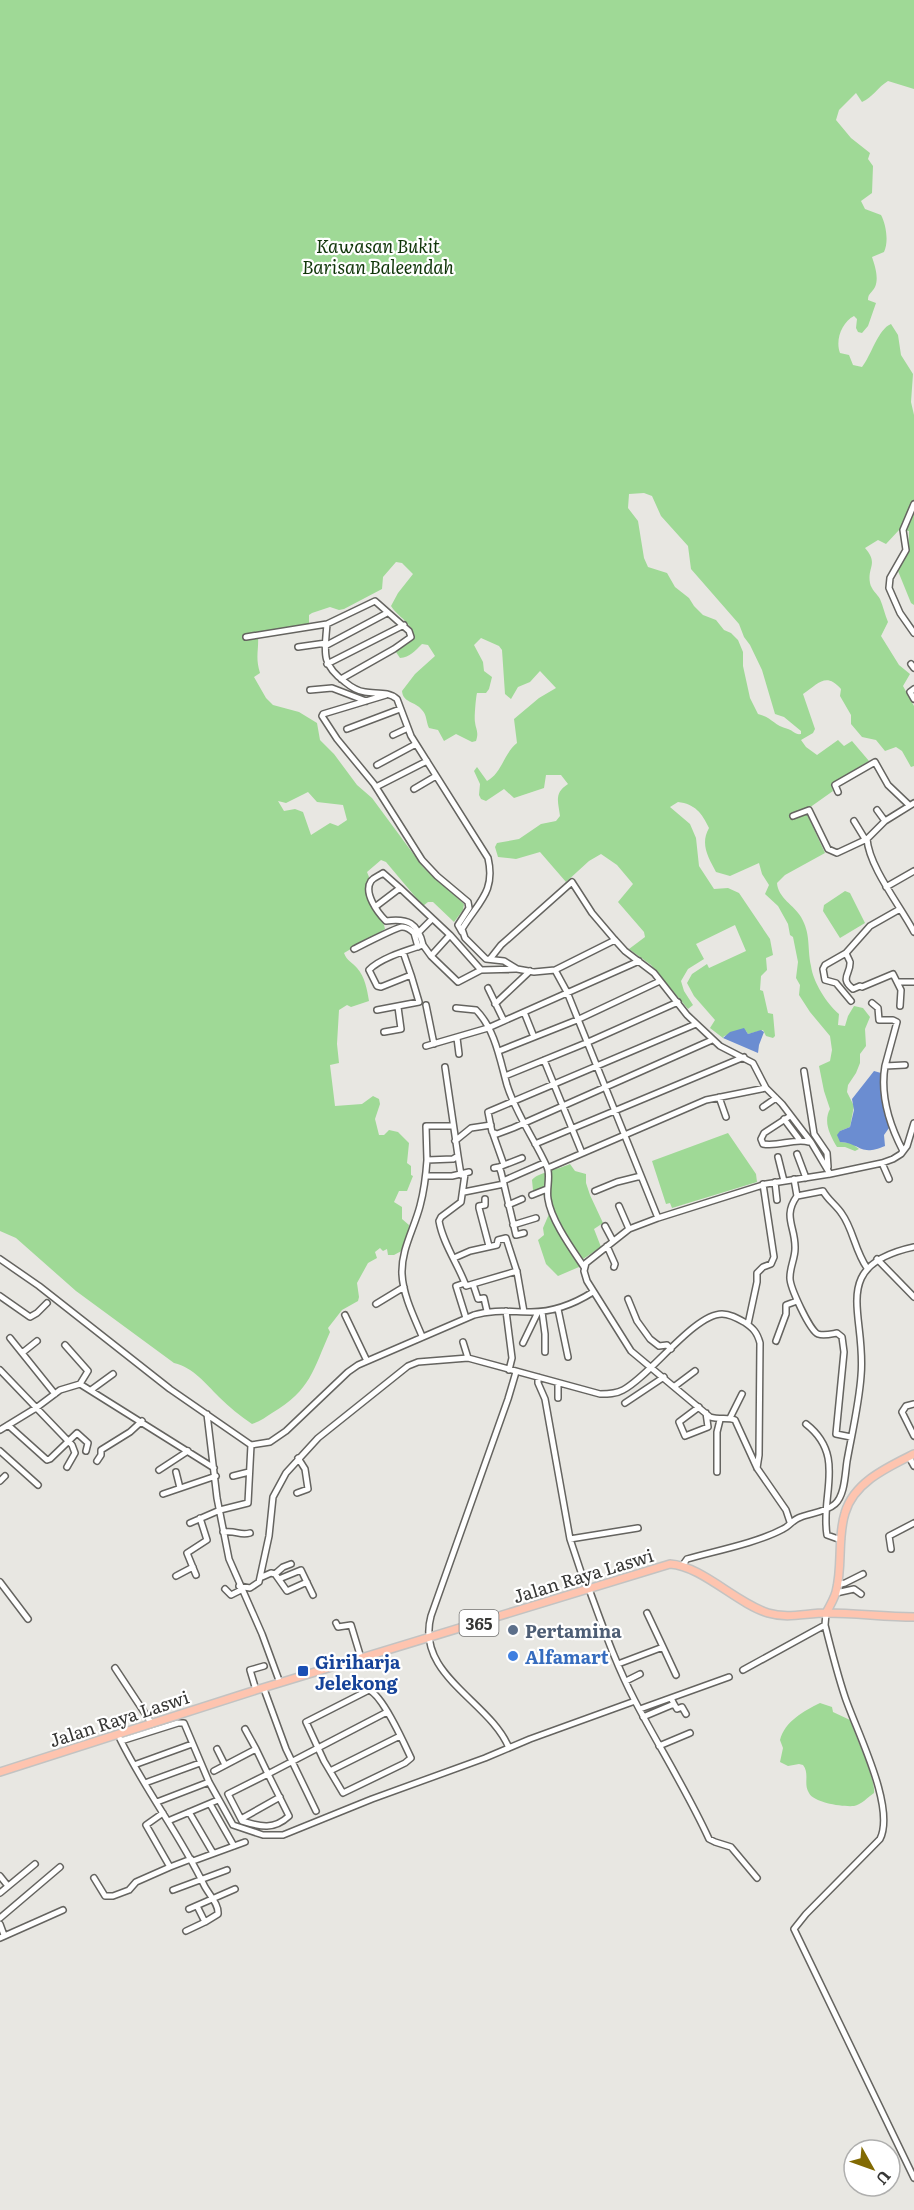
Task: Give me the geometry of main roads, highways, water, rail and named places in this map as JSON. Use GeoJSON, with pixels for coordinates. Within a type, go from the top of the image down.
{"type":"FeatureCollection","features":[{"type":"Feature","properties":{"kind":"main road"},"geometry":{"type":"LineString","coordinates":[[826,1613],[836,1593],[844,1515],[853,1496],[888,1466],[911,1456]]}},
{"type":"Feature","properties":{"kind":"main road","name":"Jalan Raya Laswi"},"geometry":{"type":"LineString","coordinates":[[0,1772],[119,1738],[152,1724],[280,1683],[670,1564],[685,1562],[769,1613],[796,1616],[826,1613],[914,1617]]}},
{"type":"Feature","properties":{"kind":"water"},"geometry":{"type":"Polygon","coordinates":[[[744,1028],[748,1034],[761,1030],[764,1032],[758,1053],[723,1038],[730,1032],[744,1028]]]}},
{"type":"Feature","properties":{"kind":"water"},"geometry":{"type":"Polygon","coordinates":[[[874,1071],[881,1073],[889,1128],[884,1135],[885,1146],[865,1150],[840,1142],[837,1135],[840,1131],[850,1127],[854,1110],[852,1099],[874,1071]]]}},
{"type":"Feature","properties":{"kind":"place","name":"Pertamina"},"geometry":{"type":"Point","coordinates":[513,1630]}},
{"type":"Feature","properties":{"kind":"place","name":"Alfamart"},"geometry":{"type":"Point","coordinates":[513,1656]}},
{"type":"Feature","properties":{"kind":"place","name":"Giriharja Jelekong"},"geometry":{"type":"Point","coordinates":[303,1671]}},
{"type":"Feature","properties":{"kind":"park label","name":"Kawasan Bukit Barisan Baleendah"},"geometry":{"type":"Point","coordinates":[378,255]}}]}
